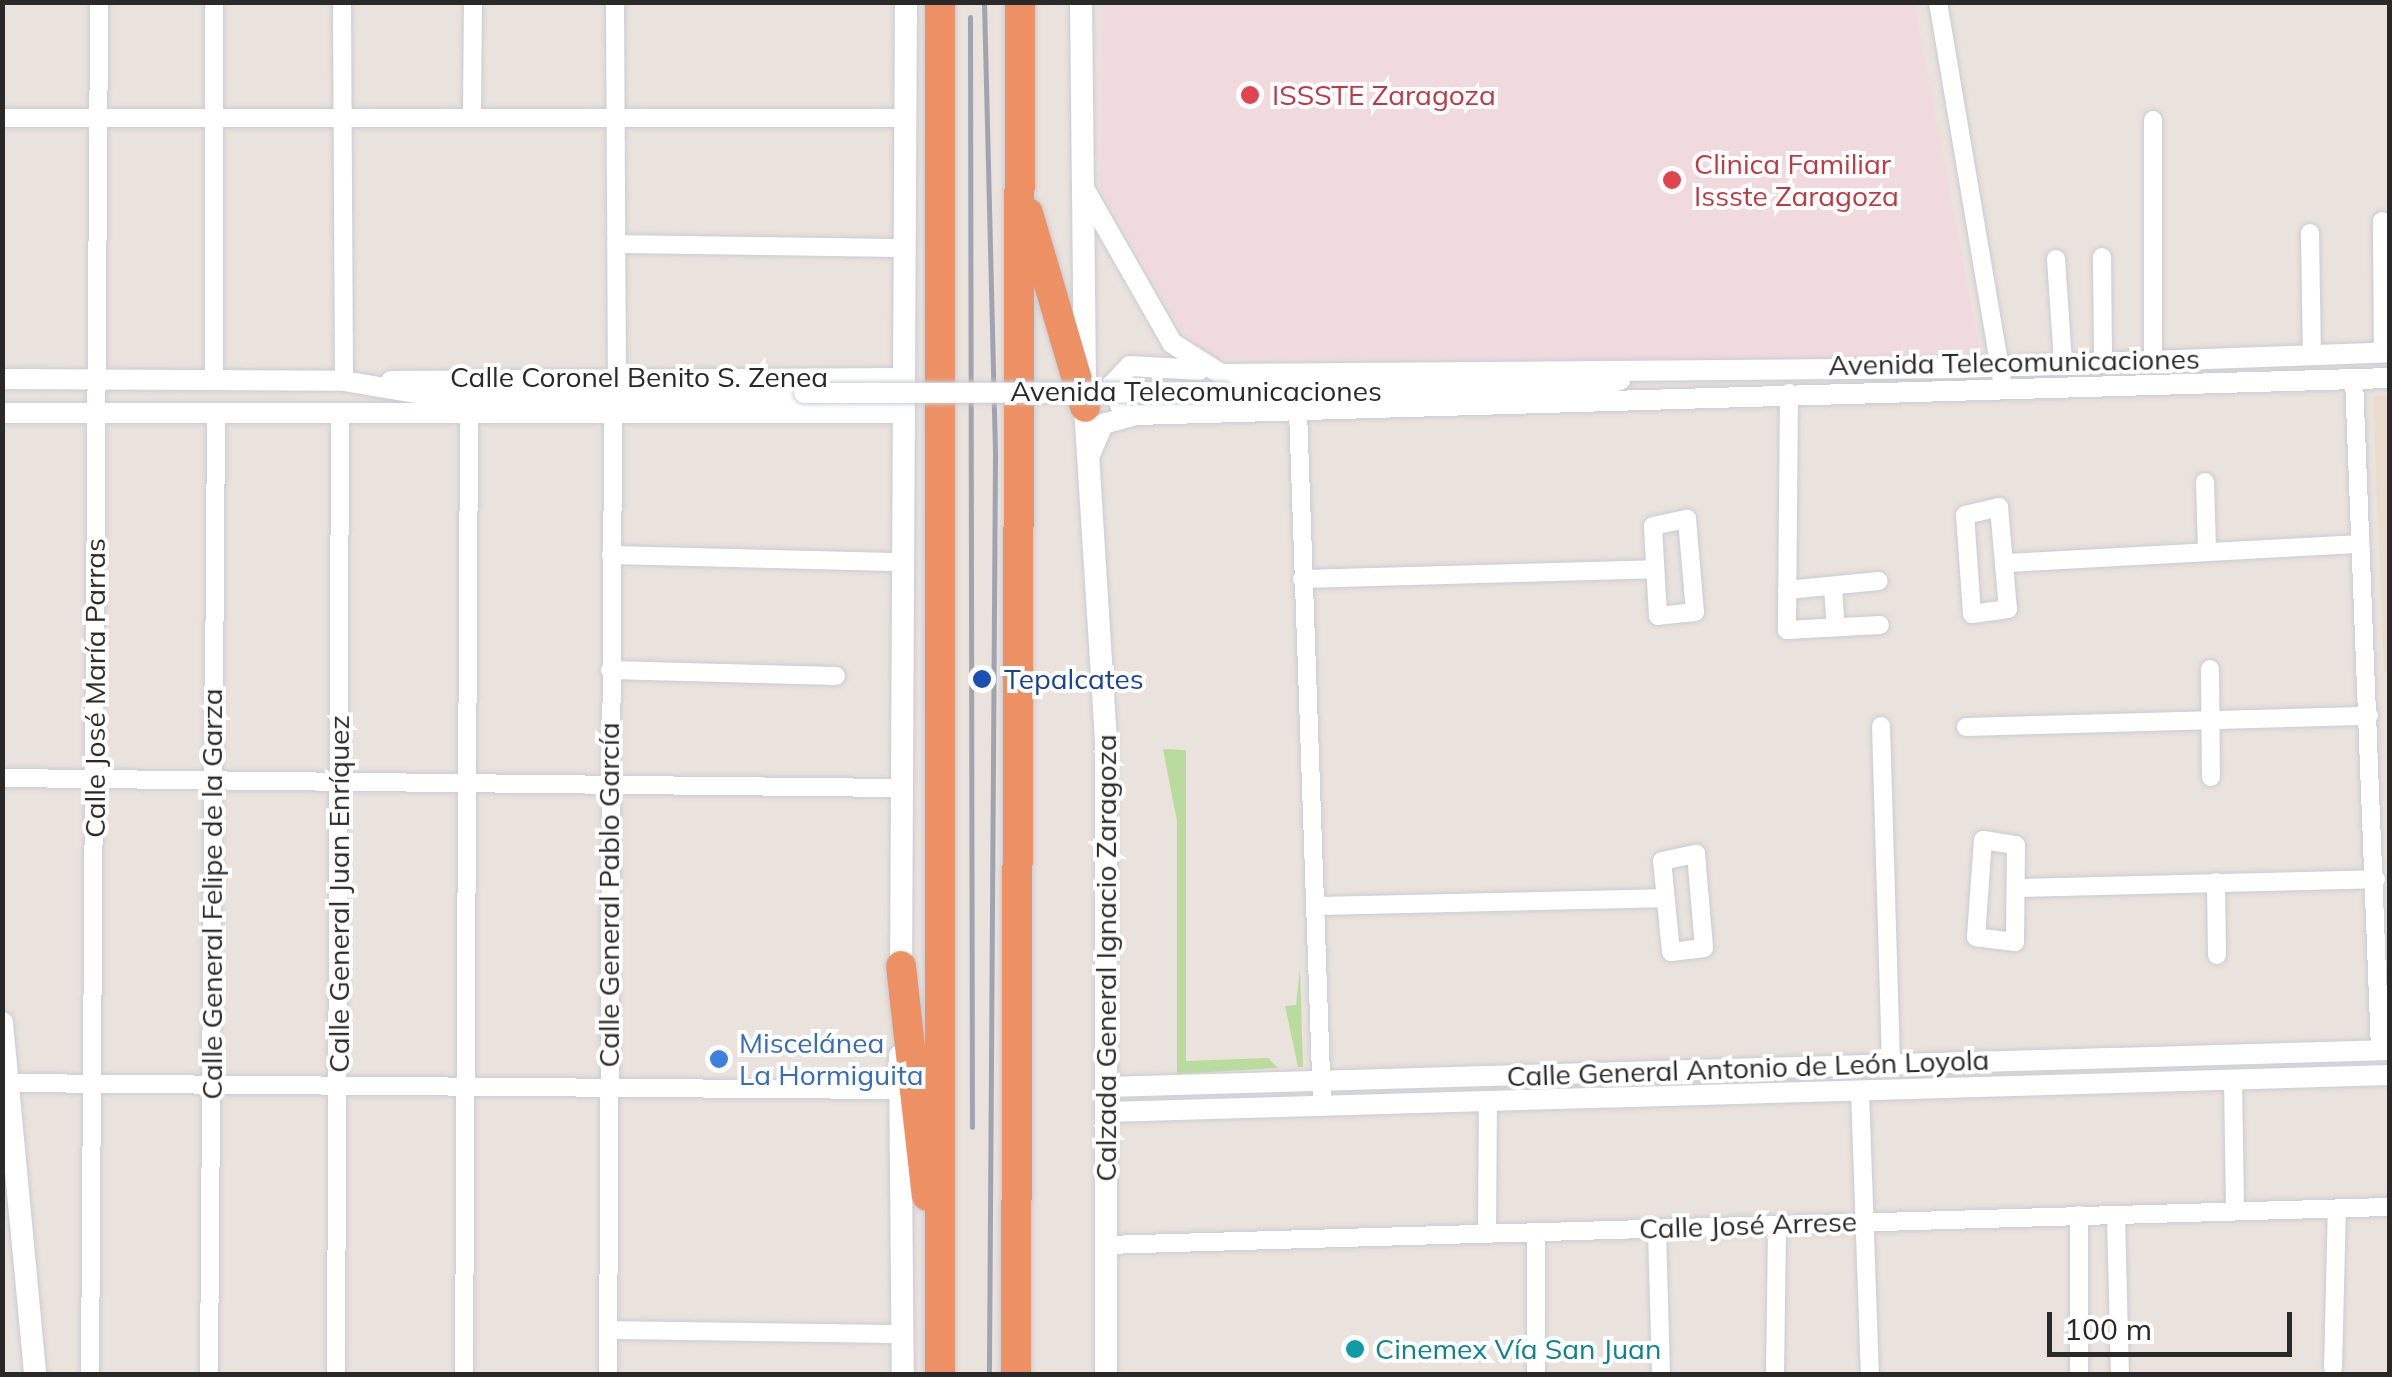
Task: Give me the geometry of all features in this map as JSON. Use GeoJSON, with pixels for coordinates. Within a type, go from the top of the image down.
{"type":"FeatureCollection","features":[{"type":"Feature","properties":{"kind":"highway"},"geometry":{"type":"LineString","coordinates":[[940,2],[940,1374]]}},
{"type":"Feature","properties":{"kind":"highway"},"geometry":{"type":"LineString","coordinates":[[1016,1374],[1020,2]]}},
{"type":"Feature","properties":{"kind":"highway"},"geometry":{"type":"LineString","coordinates":[[1017,166],[1084,407]]}},
{"type":"Feature","properties":{"kind":"highway"},"geometry":{"type":"LineString","coordinates":[[901,966],[940,1269]]}},
{"type":"Feature","properties":{"kind":"main road"},"geometry":{"type":"LineString","coordinates":[[902,1374],[899,1090],[904,788],[906,2]]}},
{"type":"Feature","properties":{"kind":"main road","name":"Calzada General Ignacio Zaragoza"},"geometry":{"type":"LineString","coordinates":[[1081,2],[1084,407],[1106,742],[1106,1374]]}},
{"type":"Feature","properties":{"kind":"main road"},"geometry":{"type":"LineString","coordinates":[[2,1023],[35,1374]]}},
{"type":"Feature","properties":{"kind":"street","name":"Calle José María Parras"},"geometry":{"type":"LineString","coordinates":[[90,1374],[99,2]]}},
{"type":"Feature","properties":{"kind":"street"},"geometry":{"type":"LineString","coordinates":[[214,2],[214,380]]}},
{"type":"Feature","properties":{"kind":"street"},"geometry":{"type":"LineString","coordinates":[[342,2],[339,116],[344,381]]}},
{"type":"Feature","properties":{"kind":"street"},"geometry":{"type":"LineString","coordinates":[[472,115],[473,2]]}},
{"type":"Feature","properties":{"kind":"street"},"geometry":{"type":"LineString","coordinates":[[615,2],[617,374]]}},
{"type":"Feature","properties":{"kind":"street"},"geometry":{"type":"LineString","coordinates":[[1938,2],[2003,377]]}},
{"type":"Feature","properties":{"kind":"street"},"geometry":{"type":"LineString","coordinates":[[2,118],[906,118]]}},
{"type":"Feature","properties":{"kind":"street"},"geometry":{"type":"LineString","coordinates":[[2153,120],[2153,360]]}},
{"type":"Feature","properties":{"kind":"street","name":"Avenida Telecomunicaciones"},"geometry":{"type":"LineString","coordinates":[[1084,179],[1172,343],[1211,372],[2390,378]]}},
{"type":"Feature","properties":{"kind":"street"},"geometry":{"type":"LineString","coordinates":[[2382,221],[2386,352]]}},
{"type":"Feature","properties":{"kind":"street"},"geometry":{"type":"LineString","coordinates":[[2310,234],[2312,354]]}},
{"type":"Feature","properties":{"kind":"street"},"geometry":{"type":"LineString","coordinates":[[618,244],[906,248]]}},
{"type":"Feature","properties":{"kind":"street"},"geometry":{"type":"LineString","coordinates":[[2102,257],[2103,360]]}},
{"type":"Feature","properties":{"kind":"street"},"geometry":{"type":"LineString","coordinates":[[2056,260],[2063,361]]}},
{"type":"Feature","properties":{"kind":"street","name":"Avenida Telecomunicaciones"},"geometry":{"type":"LineString","coordinates":[[1088,462],[1103,424],[1136,415],[1789,393],[2003,377],[2063,361],[2386,352]]}},
{"type":"Feature","properties":{"kind":"street"},"geometry":{"type":"LineString","coordinates":[[1136,415],[1113,396],[1124,370],[1145,362],[1211,372]]}},
{"type":"Feature","properties":{"kind":"street","name":"Avenida Telecomunicaciones"},"geometry":{"type":"LineString","coordinates":[[1588,388],[1638,372]]}},
{"type":"Feature","properties":{"kind":"street","name":"Calle Coronel Benito S. Zenea"},"geometry":{"type":"LineString","coordinates":[[2,379],[374,383],[617,374],[904,378]]}},
{"type":"Feature","properties":{"kind":"street"},"geometry":{"type":"LineString","coordinates":[[840,377],[850,395],[840,414]]}},
{"type":"Feature","properties":{"kind":"street"},"geometry":{"type":"LineString","coordinates":[[2354,379],[2385,1050]]}},
{"type":"Feature","properties":{"kind":"street","name":"Calle Coronel Benito S. Zenea"},"geometry":{"type":"LineString","coordinates":[[374,383],[438,398],[804,393]]}},
{"type":"Feature","properties":{"kind":"street","name":"Avenida Telecomunicaciones"},"geometry":{"type":"LineString","coordinates":[[804,393],[1588,388],[1644,399]]}},
{"type":"Feature","properties":{"kind":"street"},"geometry":{"type":"LineString","coordinates":[[1789,393],[1787,630],[1880,625]]}},
{"type":"Feature","properties":{"kind":"street","name":"Calle Coronel Benito S. Zenea"},"geometry":{"type":"LineString","coordinates":[[378,414],[438,398]]}},
{"type":"Feature","properties":{"kind":"street"},"geometry":{"type":"LineString","coordinates":[[1298,410],[1322,1105]]}},
{"type":"Feature","properties":{"kind":"street","name":"Calle Coronel Benito S. Zenea"},"geometry":{"type":"LineString","coordinates":[[2,413],[340,413],[469,418],[904,413]]}},
{"type":"Feature","properties":{"kind":"street","name":"Calle General Juan Enríquez"},"geometry":{"type":"LineString","coordinates":[[336,1374],[340,413]]}},
{"type":"Feature","properties":{"kind":"street","name":"Calle General Felipe de la Garza"},"geometry":{"type":"LineString","coordinates":[[209,1374],[216,414]]}},
{"type":"Feature","properties":{"kind":"street","name":"Calle General Pablo García"},"geometry":{"type":"LineString","coordinates":[[608,1374],[613,414]]}},
{"type":"Feature","properties":{"kind":"street"},"geometry":{"type":"LineString","coordinates":[[464,1374],[469,418]]}},
{"type":"Feature","properties":{"kind":"street"},"geometry":{"type":"LineString","coordinates":[[2205,482],[2208,551]]}},
{"type":"Feature","properties":{"kind":"street"},"geometry":{"type":"LineString","coordinates":[[2002,508],[2007,563],[2006,612],[1969,612],[1970,509],[2002,508]]}},
{"type":"Feature","properties":{"kind":"street"},"geometry":{"type":"LineString","coordinates":[[1690,521],[1694,615],[1656,614],[1653,569],[1655,522],[1690,521]]}},
{"type":"Feature","properties":{"kind":"street"},"geometry":{"type":"LineString","coordinates":[[2007,563],[2360,544]]}},
{"type":"Feature","properties":{"kind":"street"},"geometry":{"type":"LineString","coordinates":[[611,555],[904,562]]}},
{"type":"Feature","properties":{"kind":"street"},"geometry":{"type":"LineString","coordinates":[[1302,579],[1653,569]]}},
{"type":"Feature","properties":{"kind":"street"},"geometry":{"type":"LineString","coordinates":[[1786,590],[1880,580]]}},
{"type":"Feature","properties":{"kind":"street"},"geometry":{"type":"LineString","coordinates":[[1833,588],[1836,627]]}},
{"type":"Feature","properties":{"kind":"street"},"geometry":{"type":"LineString","coordinates":[[2210,669],[2211,778]]}},
{"type":"Feature","properties":{"kind":"street"},"geometry":{"type":"LineString","coordinates":[[610,670],[836,676]]}},
{"type":"Feature","properties":{"kind":"street"},"geometry":{"type":"LineString","coordinates":[[1966,727],[2369,716]]}},
{"type":"Feature","properties":{"kind":"street"},"geometry":{"type":"LineString","coordinates":[[1881,726],[1891,1063]]}},
{"type":"Feature","properties":{"kind":"street"},"geometry":{"type":"LineString","coordinates":[[2,778],[466,779],[904,788]]}},
{"type":"Feature","properties":{"kind":"street"},"geometry":{"type":"LineString","coordinates":[[2015,842],[2018,888],[2016,942],[1977,940],[1977,843],[2015,842]]}},
{"type":"Feature","properties":{"kind":"street"},"geometry":{"type":"LineString","coordinates":[[1696,854],[1702,950],[1668,951],[1664,898],[1663,858],[1696,854]]}},
{"type":"Feature","properties":{"kind":"street"},"geometry":{"type":"LineString","coordinates":[[2018,888],[2376,880]]}},
{"type":"Feature","properties":{"kind":"street"},"geometry":{"type":"LineString","coordinates":[[2216,882],[2217,956]]}},
{"type":"Feature","properties":{"kind":"street"},"geometry":{"type":"LineString","coordinates":[[1316,906],[1664,898]]}},
{"type":"Feature","properties":{"kind":"street","name":"Calle General Antonio de León Loyola"},"geometry":{"type":"LineString","coordinates":[[1107,1087],[2385,1050]]}},
{"type":"Feature","properties":{"kind":"street","name":"Calle General Antonio de León Loyola"},"geometry":{"type":"LineString","coordinates":[[1108,1112],[2390,1076]]}},
{"type":"Feature","properties":{"kind":"street"},"geometry":{"type":"LineString","coordinates":[[2233,1080],[2235,1211]]}},
{"type":"Feature","properties":{"kind":"street"},"geometry":{"type":"LineString","coordinates":[[5,1082],[899,1090]]}},
{"type":"Feature","properties":{"kind":"street"},"geometry":{"type":"LineString","coordinates":[[1860,1091],[1859,1220],[1868,1240],[1870,1374]]}},
{"type":"Feature","properties":{"kind":"street"},"geometry":{"type":"LineString","coordinates":[[1487,1231],[1488,1101]]}},
{"type":"Feature","properties":{"kind":"street","name":"Calle José Arrese"},"geometry":{"type":"LineString","coordinates":[[1106,1245],[2390,1207]]}},
{"type":"Feature","properties":{"kind":"street"},"geometry":{"type":"LineString","coordinates":[[2333,1368],[2337,1209]]}},
{"type":"Feature","properties":{"kind":"street"},"geometry":{"type":"LineString","coordinates":[[2079,1215],[2080,1374]]}},
{"type":"Feature","properties":{"kind":"street"},"geometry":{"type":"LineString","coordinates":[[2116,1215],[2120,1374]]}},
{"type":"Feature","properties":{"kind":"street"},"geometry":{"type":"LineString","coordinates":[[1775,1374],[1777,1226]]}},
{"type":"Feature","properties":{"kind":"street"},"geometry":{"type":"LineString","coordinates":[[1657,1230],[1661,1374]]}},
{"type":"Feature","properties":{"kind":"street"},"geometry":{"type":"LineString","coordinates":[[1536,1232],[1536,1374]]}},
{"type":"Feature","properties":{"kind":"street"},"geometry":{"type":"LineString","coordinates":[[610,1330],[902,1334]]}},
{"type":"Feature","properties":{"kind":"shaded area","name":"Clinica Familiar Issste Zaragoza"},"geometry":{"type":"Polygon","coordinates":[[[1103,3],[1914,3],[1982,360],[1198,358],[1100,187],[1103,3]]]}},
{"type":"Feature","properties":{"kind":"shaded area"},"geometry":{"type":"Polygon","coordinates":[[[2389,395],[2390,672],[2384,672],[2373,396],[2389,395]]]}},
{"type":"Feature","properties":{"kind":"green space"},"geometry":{"type":"Polygon","coordinates":[[[1163,749],[1186,750],[1186,1061],[1268,1058],[1278,1068],[1177,1074],[1177,821],[1163,749]]]}},
{"type":"Feature","properties":{"kind":"green space"},"geometry":{"type":"Polygon","coordinates":[[[1300,969],[1303,1067],[1298,1067],[1285,1006],[1296,1005],[1300,969]]]}},
{"type":"Feature","properties":{"kind":"railway"},"geometry":{"type":"LineString","coordinates":[[984,2],[995,458],[989,1374]]}},
{"type":"Feature","properties":{"kind":"railway"},"geometry":{"type":"LineString","coordinates":[[970,17],[972,1127]]}},
{"type":"Feature","properties":{"kind":"place","name":"ISSSTE Zaragoza"},"geometry":{"type":"Point","coordinates":[1250,95]}},
{"type":"Feature","properties":{"kind":"place","name":"Clinica Familiar Issste Zaragoza"},"geometry":{"type":"Point","coordinates":[1672,180]}},
{"type":"Feature","properties":{"kind":"place","name":"Tepalcates"},"geometry":{"type":"Point","coordinates":[982,679]}},
{"type":"Feature","properties":{"kind":"place","name":"Miscelánea La Hormiguita"},"geometry":{"type":"Point","coordinates":[719,1059]}},
{"type":"Feature","properties":{"kind":"place","name":"Cinemex Vía San Juan"},"geometry":{"type":"Point","coordinates":[1355,1349]}}]}
